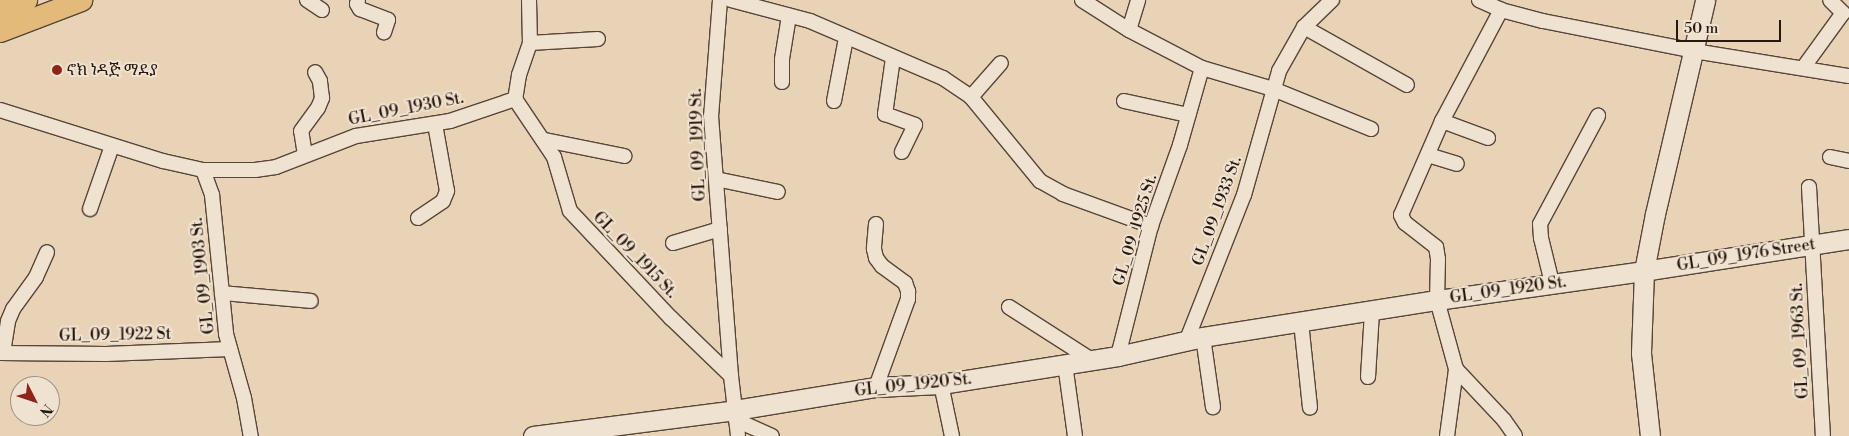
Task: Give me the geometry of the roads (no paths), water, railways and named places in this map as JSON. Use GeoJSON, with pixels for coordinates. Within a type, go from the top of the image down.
{"type":"FeatureCollection","features":[{"type":"Feature","properties":{"kind":"main road"},"geometry":{"type":"LineString","coordinates":[[0,10],[26,0]]}},
{"type":"Feature","properties":{"kind":"main road"},"geometry":{"type":"LineString","coordinates":[[0,31],[81,0]]}},
{"type":"Feature","properties":{"kind":"main road"},"geometry":{"type":"LineString","coordinates":[[1650,436],[1641,353],[1644,271],[1655,214],[1705,0]]}},
{"type":"Feature","properties":{"kind":"main road","name":"GL_09_1976 Street"},"geometry":{"type":"LineString","coordinates":[[1644,271],[1849,239]]}},
{"type":"Feature","properties":{"kind":"main road","name":"GL_09_1920 St."},"geometry":{"type":"LineString","coordinates":[[533,436],[735,415],[876,387],[942,384],[1118,356],[1194,340],[1437,300],[1644,271]]}},
{"type":"Feature","properties":{"kind":"street"},"geometry":{"type":"LineString","coordinates":[[307,0],[322,10]]}},
{"type":"Feature","properties":{"kind":"street"},"geometry":{"type":"LineString","coordinates":[[358,0],[357,4],[360,9],[389,21],[384,32]]}},
{"type":"Feature","properties":{"kind":"street"},"geometry":{"type":"LineString","coordinates":[[515,99],[519,75],[530,43],[529,0]]}},
{"type":"Feature","properties":{"kind":"street","name":"GL_09_1919 St."},"geometry":{"type":"LineString","coordinates":[[720,0],[711,103],[731,376],[738,436]]}},
{"type":"Feature","properties":{"kind":"street"},"geometry":{"type":"LineString","coordinates":[[731,0],[810,21],[943,78],[971,97],[1040,181],[1063,194],[1151,226]]}},
{"type":"Feature","properties":{"kind":"street"},"geometry":{"type":"LineString","coordinates":[[1082,0],[1129,30],[1202,68],[1273,89],[1371,129]]}},
{"type":"Feature","properties":{"kind":"street"},"geometry":{"type":"LineString","coordinates":[[1129,30],[1138,0]]}},
{"type":"Feature","properties":{"kind":"street","name":"GL_09_1933 St."},"geometry":{"type":"LineString","coordinates":[[1194,340],[1244,195],[1279,71],[1304,27],[1332,0]]}},
{"type":"Feature","properties":{"kind":"street"},"geometry":{"type":"LineString","coordinates":[[1479,0],[1501,10],[1543,21],[1694,51],[1849,76]]}},
{"type":"Feature","properties":{"kind":"street"},"geometry":{"type":"LineString","coordinates":[[1803,68],[1843,13],[1830,0]]}},
{"type":"Feature","properties":{"kind":"street"},"geometry":{"type":"LineString","coordinates":[[1447,436],[1456,369],[1437,300],[1438,259],[1436,247],[1405,223],[1401,215],[1442,121],[1501,10]]}},
{"type":"Feature","properties":{"kind":"street"},"geometry":{"type":"LineString","coordinates":[[782,82],[782,59],[789,16]]}},
{"type":"Feature","properties":{"kind":"street"},"geometry":{"type":"LineString","coordinates":[[1304,27],[1407,85]]}},
{"type":"Feature","properties":{"kind":"street"},"geometry":{"type":"LineString","coordinates":[[834,101],[846,38]]}},
{"type":"Feature","properties":{"kind":"street"},"geometry":{"type":"LineString","coordinates":[[530,43],[598,39]]}},
{"type":"Feature","properties":{"kind":"street"},"geometry":{"type":"LineString","coordinates":[[893,58],[885,114],[914,125],[902,152]]}},
{"type":"Feature","properties":{"kind":"street"},"geometry":{"type":"LineString","coordinates":[[971,97],[1001,63]]}},
{"type":"Feature","properties":{"kind":"street","name":"GL_09_1925 St."},"geometry":{"type":"LineString","coordinates":[[1118,356],[1151,226],[1202,68]]}},
{"type":"Feature","properties":{"kind":"street"},"geometry":{"type":"LineString","coordinates":[[305,155],[301,132],[318,108],[322,98],[320,81],[315,72]]}},
{"type":"Feature","properties":{"kind":"street","name":"GL_09_1930 St."},"geometry":{"type":"LineString","coordinates":[[0,110],[112,146],[203,170],[262,169],[276,167],[356,136],[450,121],[515,99]]}},
{"type":"Feature","properties":{"kind":"street","name":"GL_09_1915 St."},"geometry":{"type":"LineString","coordinates":[[515,99],[554,157],[567,204],[574,216],[671,318],[731,376]]}},
{"type":"Feature","properties":{"kind":"street"},"geometry":{"type":"LineString","coordinates":[[1124,101],[1188,115]]}},
{"type":"Feature","properties":{"kind":"street"},"geometry":{"type":"LineString","coordinates":[[1552,283],[1541,238],[1540,224],[1598,116]]}},
{"type":"Feature","properties":{"kind":"street"},"geometry":{"type":"LineString","coordinates":[[1442,121],[1488,138]]}},
{"type":"Feature","properties":{"kind":"street"},"geometry":{"type":"LineString","coordinates":[[418,218],[443,201],[447,191],[435,124]]}},
{"type":"Feature","properties":{"kind":"street"},"geometry":{"type":"LineString","coordinates":[[544,140],[624,156]]}},
{"type":"Feature","properties":{"kind":"street"},"geometry":{"type":"LineString","coordinates":[[90,209],[112,146]]}},
{"type":"Feature","properties":{"kind":"street"},"geometry":{"type":"LineString","coordinates":[[1428,155],[1457,164]]}},
{"type":"Feature","properties":{"kind":"street"},"geometry":{"type":"LineString","coordinates":[[1830,157],[1849,161]]}},
{"type":"Feature","properties":{"kind":"street","name":"GL_09_1903 St."},"geometry":{"type":"LineString","coordinates":[[203,170],[212,195],[223,319],[244,398],[251,436]]}},
{"type":"Feature","properties":{"kind":"street"},"geometry":{"type":"LineString","coordinates":[[716,179],[778,192]]}},
{"type":"Feature","properties":{"kind":"street","name":"GL_09_1963 St."},"geometry":{"type":"LineString","coordinates":[[1809,187],[1823,436]]}},
{"type":"Feature","properties":{"kind":"street"},"geometry":{"type":"LineString","coordinates":[[876,224],[874,249],[876,258],[882,266],[905,283],[908,291],[908,299],[876,387]]}},
{"type":"Feature","properties":{"kind":"street"},"geometry":{"type":"LineString","coordinates":[[673,243],[720,229]]}},
{"type":"Feature","properties":{"kind":"street"},"geometry":{"type":"LineString","coordinates":[[2,353],[8,321],[13,309],[36,277],[47,252]]}},
{"type":"Feature","properties":{"kind":"street"},"geometry":{"type":"LineString","coordinates":[[222,293],[312,301]]}},
{"type":"Feature","properties":{"kind":"street"},"geometry":{"type":"LineString","coordinates":[[1009,307],[1092,360]]}},
{"type":"Feature","properties":{"kind":"street"},"geometry":{"type":"LineString","coordinates":[[1368,377],[1372,312]]}},
{"type":"Feature","properties":{"kind":"street"},"geometry":{"type":"LineString","coordinates":[[1301,322],[1310,408]]}},
{"type":"Feature","properties":{"kind":"street"},"geometry":{"type":"LineString","coordinates":[[1194,340],[1213,407]]}},
{"type":"Feature","properties":{"kind":"street","name":"GL_09_1922 St"},"geometry":{"type":"LineString","coordinates":[[2,353],[115,354],[230,349]]}},
{"type":"Feature","properties":{"kind":"street"},"geometry":{"type":"LineString","coordinates":[[1065,364],[1075,436]]}},
{"type":"Feature","properties":{"kind":"street"},"geometry":{"type":"LineString","coordinates":[[1456,369],[1504,420],[1515,436]]}},
{"type":"Feature","properties":{"kind":"street"},"geometry":{"type":"LineString","coordinates":[[942,384],[952,436]]}},
{"type":"Feature","properties":{"kind":"street"},"geometry":{"type":"LineString","coordinates":[[735,415],[772,436]]}},
{"type":"Feature","properties":{"kind":"place","name":"ኖክ ነዳጅ ማደያ"},"geometry":{"type":"Point","coordinates":[57,70]}}]}
